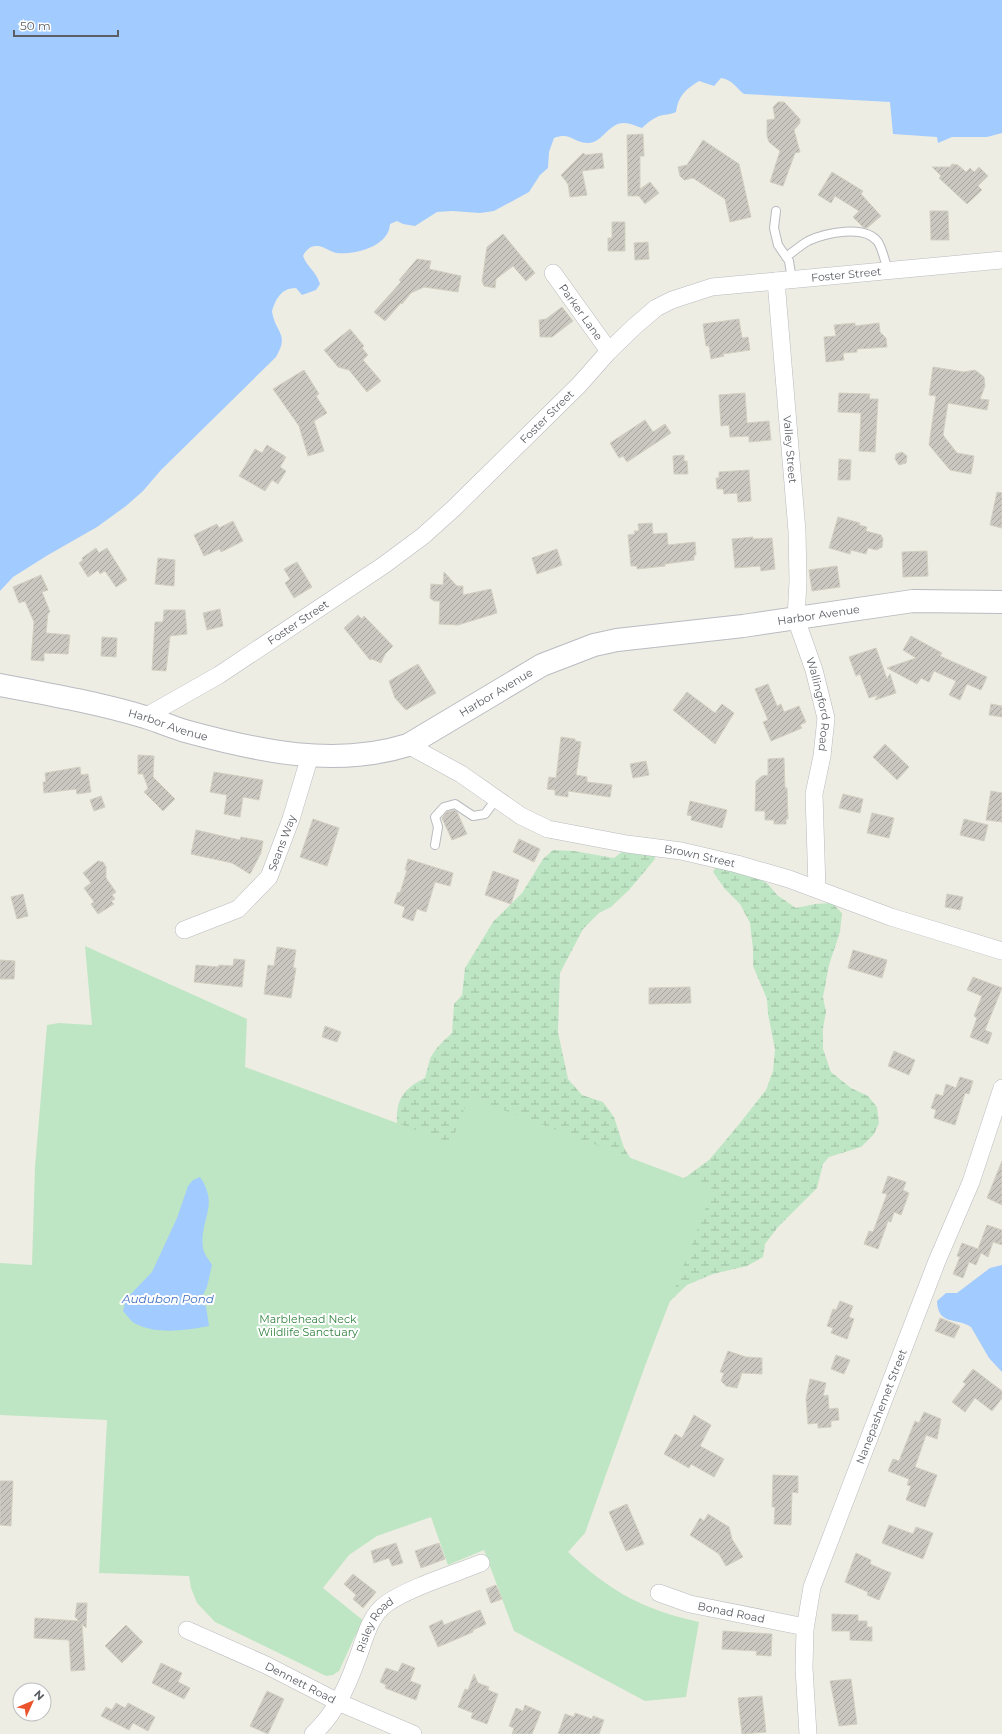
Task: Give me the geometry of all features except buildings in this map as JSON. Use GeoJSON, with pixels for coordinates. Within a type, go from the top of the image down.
{"type":"FeatureCollection","features":[{"type":"Feature","properties":{"kind":"main road","name":"Harbor Avenue"},"geometry":{"type":"LineString","coordinates":[[0,685],[65,698],[144,717],[184,730],[237,744],[310,756],[337,758],[384,753],[408,745],[542,665],[567,654],[594,645],[617,640],[796,618],[913,601],[1002,602]]}},
{"type":"Feature","properties":{"kind":"street","name":"Foster Street"},"geometry":{"type":"LineString","coordinates":[[144,717],[219,675],[344,593],[423,536],[454,509],[579,384],[609,351],[653,311],[672,300],[712,287],[1002,260]]}},
{"type":"Feature","properties":{"kind":"street","name":"Parker Lane"},"geometry":{"type":"LineString","coordinates":[[553,273],[609,351]]}},
{"type":"Feature","properties":{"kind":"street","name":"Valley Street"},"geometry":{"type":"LineString","coordinates":[[784,280],[798,581],[796,618]]}},
{"type":"Feature","properties":{"kind":"street","name":"Wallingford Road"},"geometry":{"type":"LineString","coordinates":[[796,618],[814,670],[826,718],[822,756],[814,794],[817,888]]}},
{"type":"Feature","properties":{"kind":"street","name":"Brown Street"},"geometry":{"type":"LineString","coordinates":[[408,745],[461,774],[521,816],[548,829],[627,844],[681,851],[737,864],[817,888],[891,917],[1002,951]]}},
{"type":"Feature","properties":{"kind":"street","name":"Seans Way"},"geometry":{"type":"LineString","coordinates":[[184,930],[238,909],[269,877],[291,819],[310,756]]}},
{"type":"Feature","properties":{"kind":"street","name":"Nanepashemet Street"},"geometry":{"type":"LineString","coordinates":[[808,1734],[804,1668],[805,1627],[812,1587],[937,1261],[970,1182],[1002,1088]]}},
{"type":"Feature","properties":{"kind":"street","name":"Risley Road"},"geometry":{"type":"LineString","coordinates":[[312,1734],[325,1723],[338,1702],[356,1663],[370,1624],[386,1604],[416,1589],[481,1563]]}},
{"type":"Feature","properties":{"kind":"street","name":"Bonad Road"},"geometry":{"type":"LineString","coordinates":[[659,1593],[690,1604],[805,1627]]}},
{"type":"Feature","properties":{"kind":"street","name":"Dennett Road"},"geometry":{"type":"LineString","coordinates":[[187,1630],[266,1665],[338,1702],[413,1734]]}},
{"type":"Feature","properties":{"kind":"lane"},"geometry":{"type":"LineString","coordinates":[[776,211],[774,228],[778,245],[789,261],[784,280]]}},
{"type":"Feature","properties":{"kind":"lane"},"geometry":{"type":"LineString","coordinates":[[786,257],[808,241],[826,234],[851,231],[867,234],[877,242],[888,271]]}},
{"type":"Feature","properties":{"kind":"lane"},"geometry":{"type":"LineString","coordinates":[[435,845],[438,827],[435,817],[444,807],[455,804],[473,816],[485,814],[497,798]]}},
{"type":"Feature","properties":{"kind":"green space"},"geometry":{"type":"Polygon","coordinates":[[[627,848],[654,853],[655,859],[629,890],[611,907],[599,913],[583,929],[560,973],[558,1032],[568,1079],[582,1095],[603,1102],[614,1117],[624,1148],[636,1167],[679,1182],[709,1160],[766,1090],[773,1071],[775,1049],[768,1014],[767,999],[753,966],[750,923],[740,904],[725,889],[713,872],[717,864],[744,870],[768,884],[777,895],[796,908],[815,904],[832,903],[842,913],[840,932],[829,965],[823,997],[826,1012],[823,1028],[823,1049],[831,1072],[851,1088],[868,1096],[877,1107],[879,1123],[874,1134],[861,1147],[829,1157],[823,1164],[817,1188],[778,1227],[765,1244],[763,1257],[747,1266],[713,1274],[687,1285],[667,1304],[399,1147],[397,1125],[398,1106],[401,1098],[414,1084],[425,1078],[433,1053],[452,1033],[454,1004],[462,995],[465,968],[493,922],[522,893],[543,859],[553,850],[574,851],[614,858],[627,848]]]}},
{"type":"Feature","properties":{"kind":"green space","name":"Marblehead Neck Wildlife Sanctuary"},"geometry":{"type":"Polygon","coordinates":[[[85,946],[247,1019],[245,1067],[451,1143],[469,1097],[713,1189],[645,1366],[585,1533],[568,1552],[599,1578],[628,1597],[661,1611],[699,1622],[686,1697],[645,1701],[514,1631],[484,1550],[448,1565],[431,1517],[377,1536],[349,1555],[323,1588],[365,1622],[355,1636],[339,1671],[333,1675],[326,1676],[215,1622],[197,1603],[191,1588],[189,1576],[99,1573],[107,1420],[0,1415],[0,1263],[32,1265],[35,1166],[47,1025],[59,1023],[92,1025],[85,946]]]}},
{"type":"Feature","properties":{"kind":"water"},"geometry":{"type":"Polygon","coordinates":[[[0,0],[1002,0],[1002,133],[987,137],[952,137],[938,143],[937,137],[893,134],[890,102],[744,94],[731,82],[725,79],[721,78],[714,86],[699,81],[683,94],[677,106],[676,112],[656,117],[642,128],[624,123],[618,124],[597,140],[587,143],[564,136],[554,138],[549,152],[548,168],[540,175],[529,192],[494,211],[480,213],[452,211],[437,212],[415,226],[403,224],[397,221],[390,224],[388,232],[384,238],[370,248],[362,251],[337,253],[321,247],[312,247],[306,251],[303,256],[320,284],[316,290],[302,295],[296,288],[291,288],[283,292],[277,298],[272,311],[282,338],[282,343],[276,357],[161,470],[143,491],[126,506],[97,527],[13,577],[0,591],[0,0]]]}},
{"type":"Feature","properties":{"kind":"water","name":"Audubon Pond"},"geometry":{"type":"Polygon","coordinates":[[[200,1177],[206,1187],[209,1205],[204,1229],[203,1248],[205,1255],[212,1265],[207,1287],[199,1303],[206,1306],[209,1326],[163,1331],[154,1330],[136,1324],[123,1311],[126,1299],[152,1272],[177,1218],[188,1186],[193,1180],[200,1177]]]}},
{"type":"Feature","properties":{"kind":"water"},"geometry":{"type":"Polygon","coordinates":[[[1002,1265],[1002,1372],[989,1358],[971,1327],[944,1318],[938,1309],[937,1301],[946,1293],[957,1293],[990,1268],[1002,1265]]]}}]}
